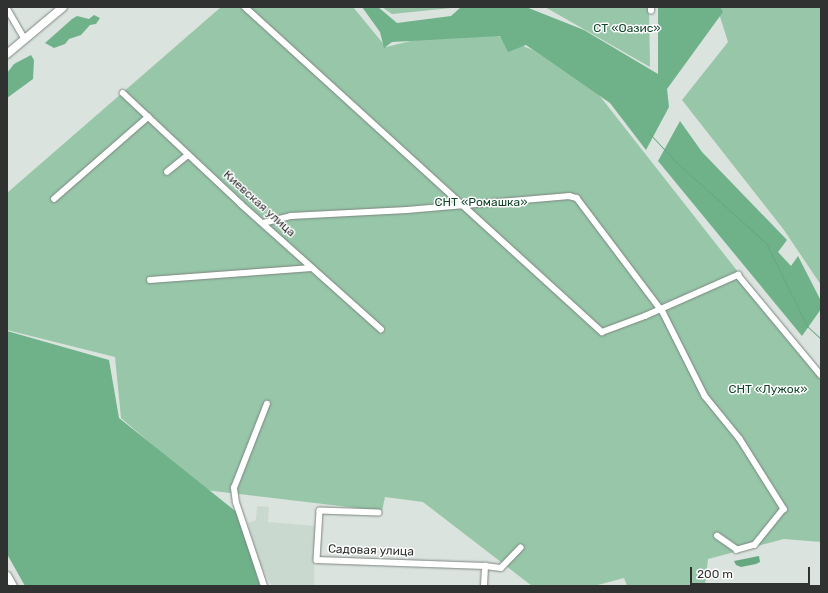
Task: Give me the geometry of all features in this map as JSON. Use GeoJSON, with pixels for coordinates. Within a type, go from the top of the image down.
{"type":"FeatureCollection","features":[{"type":"Feature","properties":{"kind":"highway"},"geometry":{"type":"LineString","coordinates":[[7,54],[63,7]]}},
{"type":"Feature","properties":{"kind":"main road"},"geometry":{"type":"LineString","coordinates":[[7,575],[13,586]]}},
{"type":"Feature","properties":{"kind":"street"},"geometry":{"type":"LineString","coordinates":[[245,7],[602,332],[660,309],[738,275],[821,375]]}},
{"type":"Feature","properties":{"kind":"street"},"geometry":{"type":"LineString","coordinates":[[7,8],[25,39]]}},
{"type":"Feature","properties":{"kind":"street","name":"Киевская улица"},"geometry":{"type":"LineString","coordinates":[[124,93],[148,118],[188,155],[312,268],[340,290],[368,319],[381,329]]}},
{"type":"Feature","properties":{"kind":"street"},"geometry":{"type":"LineString","coordinates":[[54,199],[148,118]]}},
{"type":"Feature","properties":{"kind":"street"},"geometry":{"type":"LineString","coordinates":[[167,172],[188,155]]}},
{"type":"Feature","properties":{"kind":"street"},"geometry":{"type":"LineString","coordinates":[[263,223],[291,216],[407,210],[569,196],[577,198],[660,309],[705,396],[740,439],[784,509],[755,545],[737,550],[716,536]]}},
{"type":"Feature","properties":{"kind":"street"},"geometry":{"type":"LineString","coordinates":[[150,280],[312,268]]}},
{"type":"Feature","properties":{"kind":"street"},"geometry":{"type":"LineString","coordinates":[[264,586],[236,503],[234,488],[267,404]]}},
{"type":"Feature","properties":{"kind":"street","name":"Садовая улица"},"geometry":{"type":"LineString","coordinates":[[379,513],[320,511],[317,560],[485,566]]}},
{"type":"Feature","properties":{"kind":"street"},"geometry":{"type":"LineString","coordinates":[[484,586],[485,566],[502,568],[520,548]]}},
{"type":"Feature","properties":{"kind":"shaded area"},"geometry":{"type":"Polygon","coordinates":[[[362,7],[378,7],[397,23],[451,16],[461,7],[526,7],[584,30],[658,74],[658,7],[720,7],[723,12],[667,89],[669,107],[646,150],[610,103],[526,45],[508,52],[500,36],[392,42],[384,48],[380,32],[362,7]]]}},
{"type":"Feature","properties":{"kind":"shaded area"},"geometry":{"type":"Polygon","coordinates":[[[94,15],[100,18],[96,24],[90,25],[81,35],[69,39],[65,44],[54,48],[45,43],[77,16],[89,19],[94,15]]]}},
{"type":"Feature","properties":{"kind":"shaded area"},"geometry":{"type":"Polygon","coordinates":[[[31,55],[34,60],[33,79],[7,98],[7,73],[14,64],[31,55]]]}},
{"type":"Feature","properties":{"kind":"shaded area"},"geometry":{"type":"Polygon","coordinates":[[[680,121],[702,152],[787,240],[778,252],[791,266],[798,256],[821,301],[821,309],[802,336],[658,161],[680,121]]]}},
{"type":"Feature","properties":{"kind":"shaded area"},"geometry":{"type":"Polygon","coordinates":[[[7,331],[109,360],[119,418],[239,514],[260,586],[25,586],[7,554],[7,331]]]}},
{"type":"Feature","properties":{"kind":"shaded area"},"geometry":{"type":"Polygon","coordinates":[[[257,506],[269,507],[268,522],[315,526],[314,586],[272,586],[259,562],[248,523],[256,520],[257,506]]]}},
{"type":"Feature","properties":{"kind":"shaded area"},"geometry":{"type":"Polygon","coordinates":[[[759,556],[760,562],[741,567],[736,565],[734,561],[759,556]]]}},
{"type":"Feature","properties":{"kind":"green space"},"geometry":{"type":"Polygon","coordinates":[[[221,7],[353,7],[386,47],[473,26],[533,50],[599,95],[764,305],[821,372],[821,542],[784,539],[708,559],[705,586],[627,586],[624,578],[594,586],[532,586],[423,502],[385,497],[382,511],[205,490],[121,418],[115,357],[7,330],[7,193],[221,7]]]}},
{"type":"Feature","properties":{"kind":"green space"},"geometry":{"type":"Polygon","coordinates":[[[382,7],[461,7],[392,14],[382,7]]]}},
{"type":"Feature","properties":{"kind":"green space","name":"СТ «Оазис»"},"geometry":{"type":"Polygon","coordinates":[[[545,7],[649,7],[650,67],[545,7]]]}},
{"type":"Feature","properties":{"kind":"green space"},"geometry":{"type":"Polygon","coordinates":[[[717,7],[821,7],[821,285],[784,230],[682,100],[728,42],[717,7]]]}},
{"type":"Feature","properties":{"kind":"waterway"},"geometry":{"type":"LineString","coordinates":[[649,133],[676,162],[766,243],[807,326],[821,339]]}},
{"type":"Feature","properties":{"kind":"park label","name":"СНТ «Ромашка»"},"geometry":{"type":"Point","coordinates":[481,203]}},
{"type":"Feature","properties":{"kind":"park label","name":"СНТ «Лужок»"},"geometry":{"type":"Point","coordinates":[768,390]}}]}
